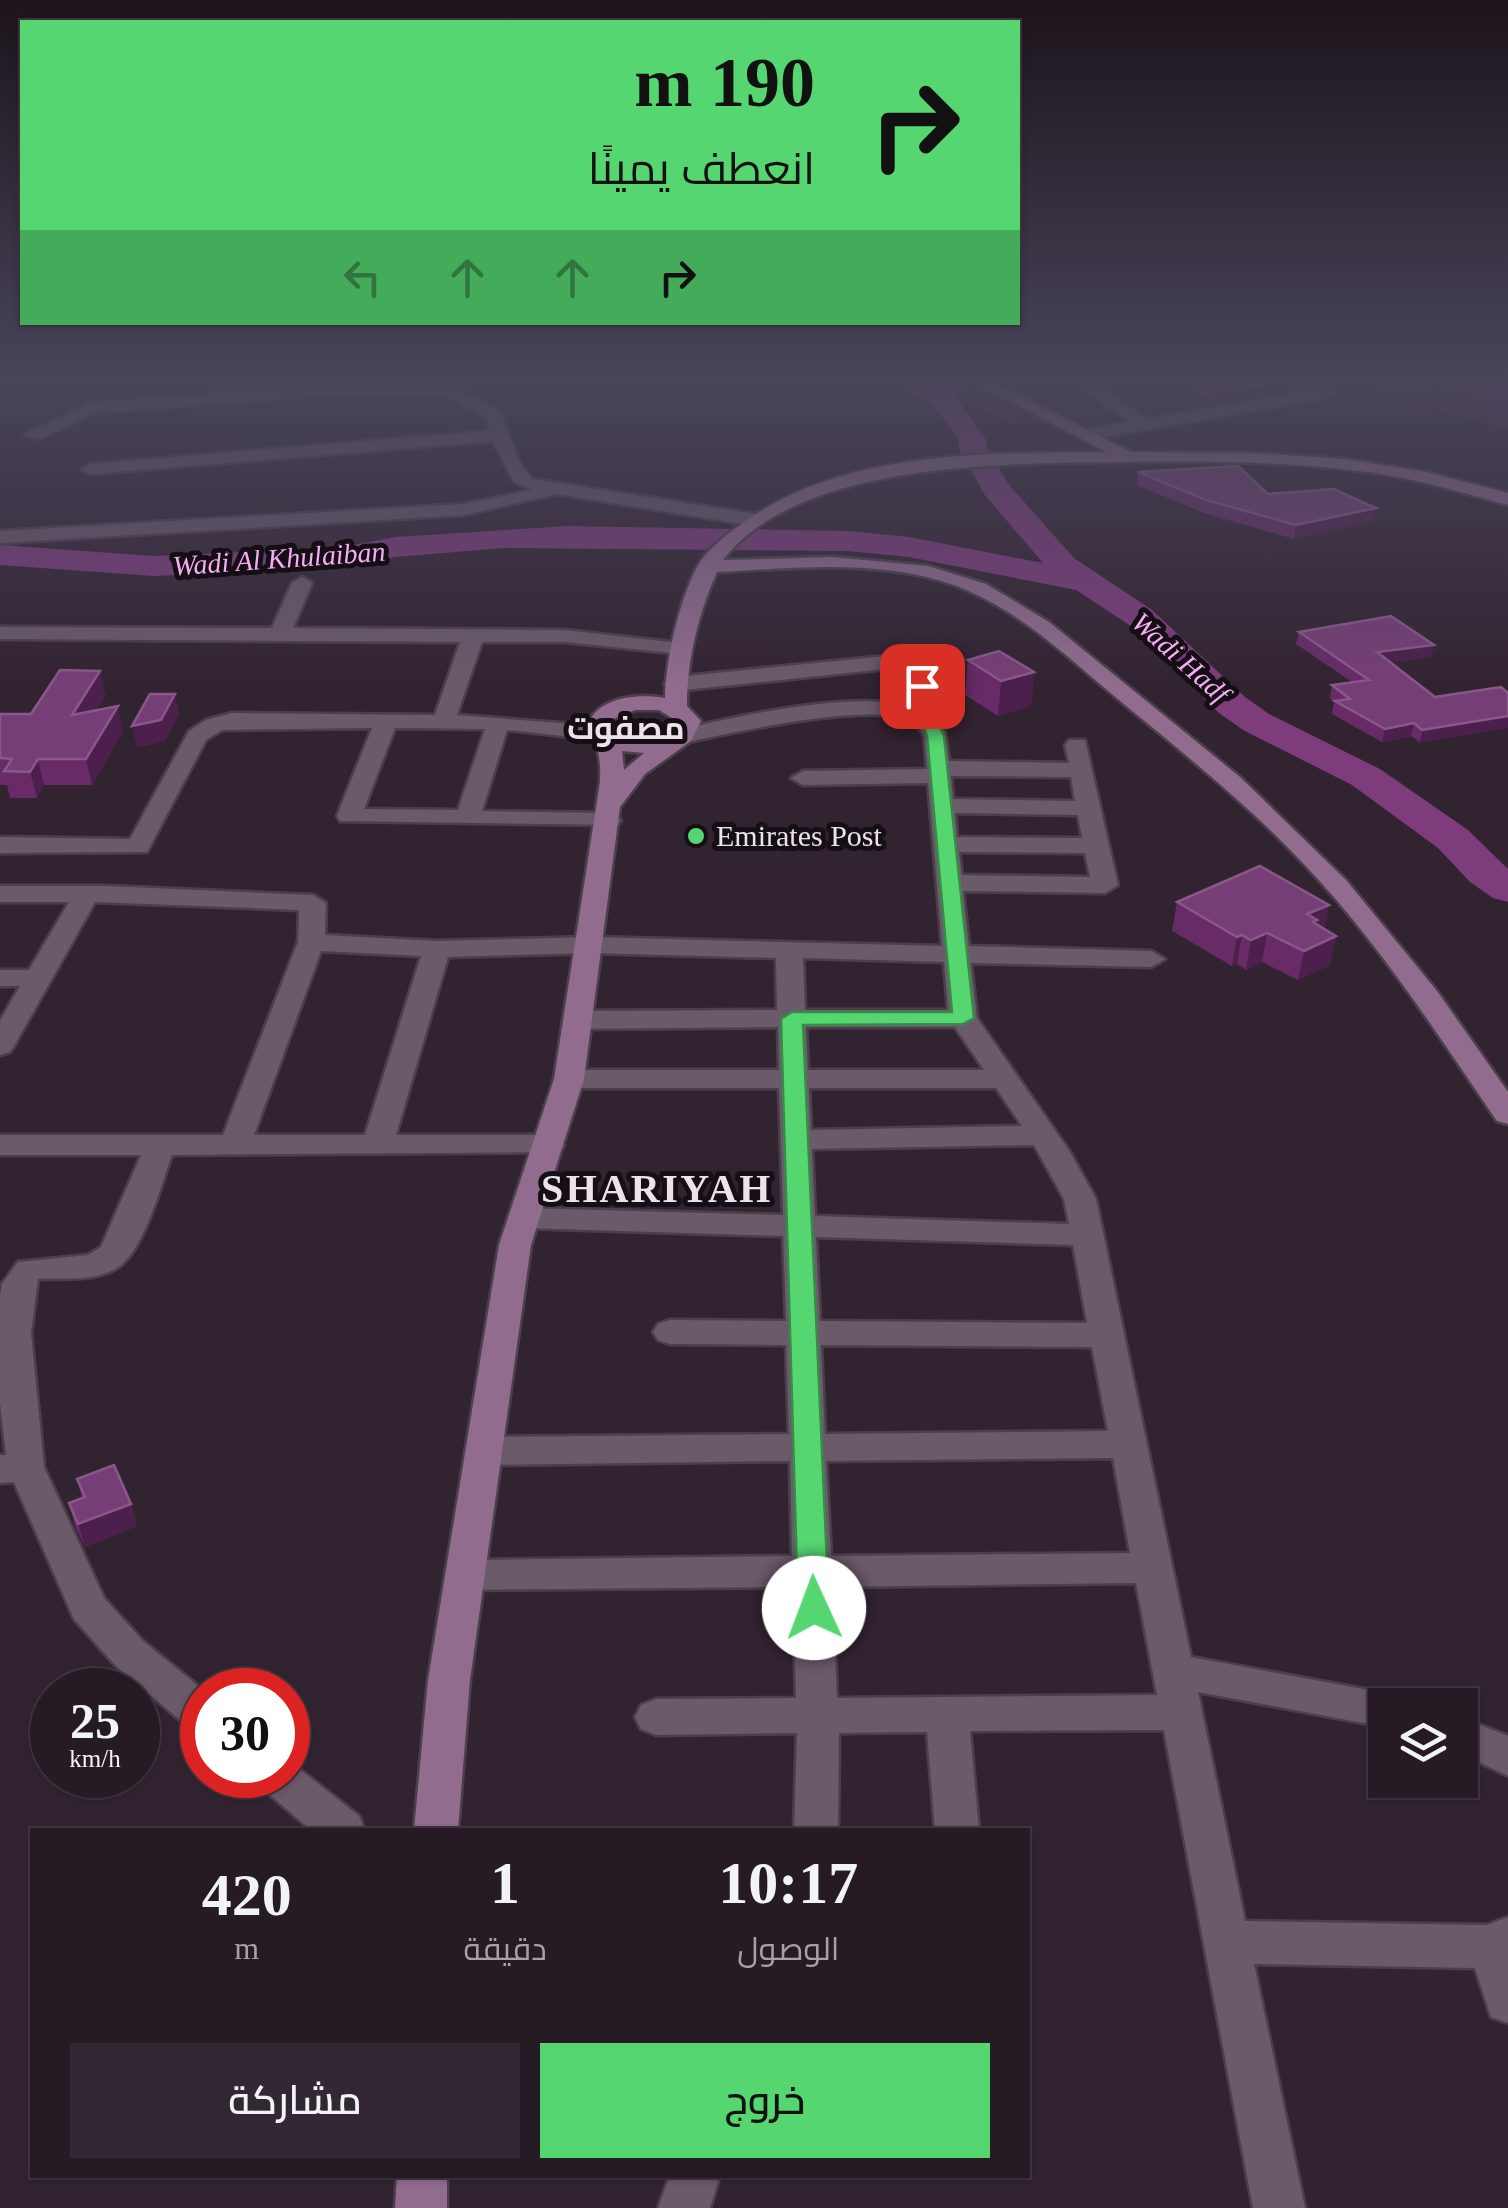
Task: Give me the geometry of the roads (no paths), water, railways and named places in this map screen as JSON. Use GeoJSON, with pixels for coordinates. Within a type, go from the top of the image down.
{"type":"FeatureCollection","features":[{"type":"Feature","properties":{"kind":"street"},"geometry":{"type":"LineString","coordinates":[[524,481],[552,490],[756,520]]}},
{"type":"Feature","properties":{"kind":"street"},"geometry":{"type":"LineString","coordinates":[[610,812],[636,769],[678,716],[680,652],[721,550],[756,520],[816,492],[859,481]]}},
{"type":"Feature","properties":{"kind":"street"},"geometry":{"type":"LineString","coordinates":[[1431,481],[1508,500]]}},
{"type":"Feature","properties":{"kind":"street"},"geometry":{"type":"LineString","coordinates":[[0,537],[355,512],[446,514],[505,504],[552,490]]}},
{"type":"Feature","properties":{"kind":"street"},"geometry":{"type":"LineString","coordinates":[[721,550],[834,565],[914,570],[954,578],[1026,613],[1251,799],[1335,882],[1445,1018],[1508,1115]]}},
{"type":"Feature","properties":{"kind":"street"},"geometry":{"type":"LineString","coordinates":[[280,634],[302,583]]}},
{"type":"Feature","properties":{"kind":"street"},"geometry":{"type":"LineString","coordinates":[[1,634],[565,636],[680,652]]}},
{"type":"Feature","properties":{"kind":"street"},"geometry":{"type":"LineString","coordinates":[[444,721],[473,636]]}},
{"type":"Feature","properties":{"kind":"street"},"geometry":{"type":"LineString","coordinates":[[436,1828],[449,1680],[515,1245],[569,1079],[610,812],[613,760],[598,722],[623,706],[680,652]]}},
{"type":"Feature","properties":{"kind":"street"},"geometry":{"type":"LineString","coordinates":[[3,1036],[96,894],[138,846],[196,736],[214,725],[252,719],[498,722],[603,736],[640,746],[678,716],[926,658],[918,714]]}},
{"type":"Feature","properties":{"kind":"street"},"geometry":{"type":"LineString","coordinates":[[498,722],[654,704],[678,716],[784,717],[886,708],[918,714],[931,723],[963,1018],[1071,1178],[1106,1334],[1278,2208]]}},
{"type":"Feature","properties":{"kind":"street"},"geometry":{"type":"LineString","coordinates":[[386,721],[348,816],[468,818],[610,812]]}},
{"type":"Feature","properties":{"kind":"street"},"geometry":{"type":"LineString","coordinates":[[468,818],[498,722]]}},
{"type":"Feature","properties":{"kind":"street"},"geometry":{"type":"LineString","coordinates":[[940,783],[1080,757],[1105,885],[950,883]]}},
{"type":"Feature","properties":{"kind":"street"},"geometry":{"type":"LineString","coordinates":[[804,778],[940,783],[1089,808]]}},
{"type":"Feature","properties":{"kind":"street"},"geometry":{"type":"LineString","coordinates":[[946,844],[1096,846]]}},
{"type":"Feature","properties":{"kind":"street"},"geometry":{"type":"LineString","coordinates":[[0,845],[138,846]]}},
{"type":"Feature","properties":{"kind":"street"},"geometry":{"type":"LineString","coordinates":[[0,894],[313,903],[311,942],[236,1144]]}},
{"type":"Feature","properties":{"kind":"street"},"geometry":{"type":"LineString","coordinates":[[311,942],[438,949],[590,944],[1152,959]]}},
{"type":"Feature","properties":{"kind":"street"},"geometry":{"type":"LineString","coordinates":[[790,948],[817,1715],[816,1828]]}},
{"type":"Feature","properties":{"kind":"street"},"geometry":{"type":"LineString","coordinates":[[378,1144],[438,949]]}},
{"type":"Feature","properties":{"kind":"street"},"geometry":{"type":"LineString","coordinates":[[0,978],[38,978]]}},
{"type":"Feature","properties":{"kind":"street"},"geometry":{"type":"LineString","coordinates":[[578,1020],[963,1018]]}},
{"type":"Feature","properties":{"kind":"street"},"geometry":{"type":"LineString","coordinates":[[569,1079],[1004,1079]]}},
{"type":"Feature","properties":{"kind":"street"},"geometry":{"type":"LineString","coordinates":[[796,1140],[1043,1135]]}},
{"type":"Feature","properties":{"kind":"street"},"geometry":{"type":"LineString","coordinates":[[160,1144],[120,1247],[111,1260],[96,1266],[26,1272],[19,1280],[4,1330],[13,1468],[88,1608],[129,1653],[180,1696]]}},
{"type":"Feature","properties":{"kind":"street"},"geometry":{"type":"LineString","coordinates":[[0,1146],[549,1145]]}},
{"type":"Feature","properties":{"kind":"street"},"geometry":{"type":"LineString","coordinates":[[524,1218],[1086,1235]]}},
{"type":"Feature","properties":{"kind":"street"},"geometry":{"type":"LineString","coordinates":[[670,1332],[1106,1334]]}},
{"type":"Feature","properties":{"kind":"street"},"geometry":{"type":"LineString","coordinates":[[484,1451],[1126,1444]]}},
{"type":"Feature","properties":{"kind":"street"},"geometry":{"type":"LineString","coordinates":[[465,1575],[1150,1568]]}},
{"type":"Feature","properties":{"kind":"street"},"geometry":{"type":"LineString","coordinates":[[1170,1670],[1368,1707]]}},
{"type":"Feature","properties":{"kind":"street"},"geometry":{"type":"LineString","coordinates":[[656,1717],[1178,1712]]}},
{"type":"Feature","properties":{"kind":"street"},"geometry":{"type":"LineString","coordinates":[[947,1714],[958,1828]]}},
{"type":"Feature","properties":{"kind":"street"},"geometry":{"type":"LineString","coordinates":[[1478,1741],[1508,1758]]}},
{"type":"Feature","properties":{"kind":"street"},"geometry":{"type":"LineString","coordinates":[[305,1798],[341,1828]]}},
{"type":"Feature","properties":{"kind":"street"},"geometry":{"type":"LineString","coordinates":[[1225,1942],[1500,1943],[1508,2001]]}},
{"type":"Feature","properties":{"kind":"street"},"geometry":{"type":"LineString","coordinates":[[421,2208],[422,2178]]}},
{"type":"Feature","properties":{"kind":"street"},"geometry":{"type":"LineString","coordinates":[[684,2208],[694,2178]]}},
{"type":"Feature","properties":{"kind":"waterway","name":"Wadi Hadf"},"geometry":{"type":"LineString","coordinates":[[991,481],[1062,565],[1087,582]]}},
{"type":"Feature","properties":{"kind":"waterway","name":"Wadi Al Khulaiban"},"geometry":{"type":"LineString","coordinates":[[0,555],[154,566],[338,558],[395,547],[504,538],[848,541],[909,547],[1087,582]]}},
{"type":"Feature","properties":{"kind":"waterway","name":"Wadi Hadf"},"geometry":{"type":"LineString","coordinates":[[1087,582],[1094,583]]}},
{"type":"Feature","properties":{"kind":"waterway","name":"Wadi Hadf"},"geometry":{"type":"LineString","coordinates":[[1087,582],[1140,617],[1232,705],[1256,722],[1366,777],[1453,839],[1485,873],[1508,889]]}},
{"type":"Feature","properties":{"kind":"place","name":"Emirates Post"},"geometry":{"type":"Point","coordinates":[696,836]}},
{"type":"Feature","properties":{"kind":"district","name":"مصفوت"},"geometry":{"type":"Point","coordinates":[626,728]}},
{"type":"Feature","properties":{"kind":"district","name":"SHARIYAH"},"geometry":{"type":"Point","coordinates":[657,1188]}}]}
